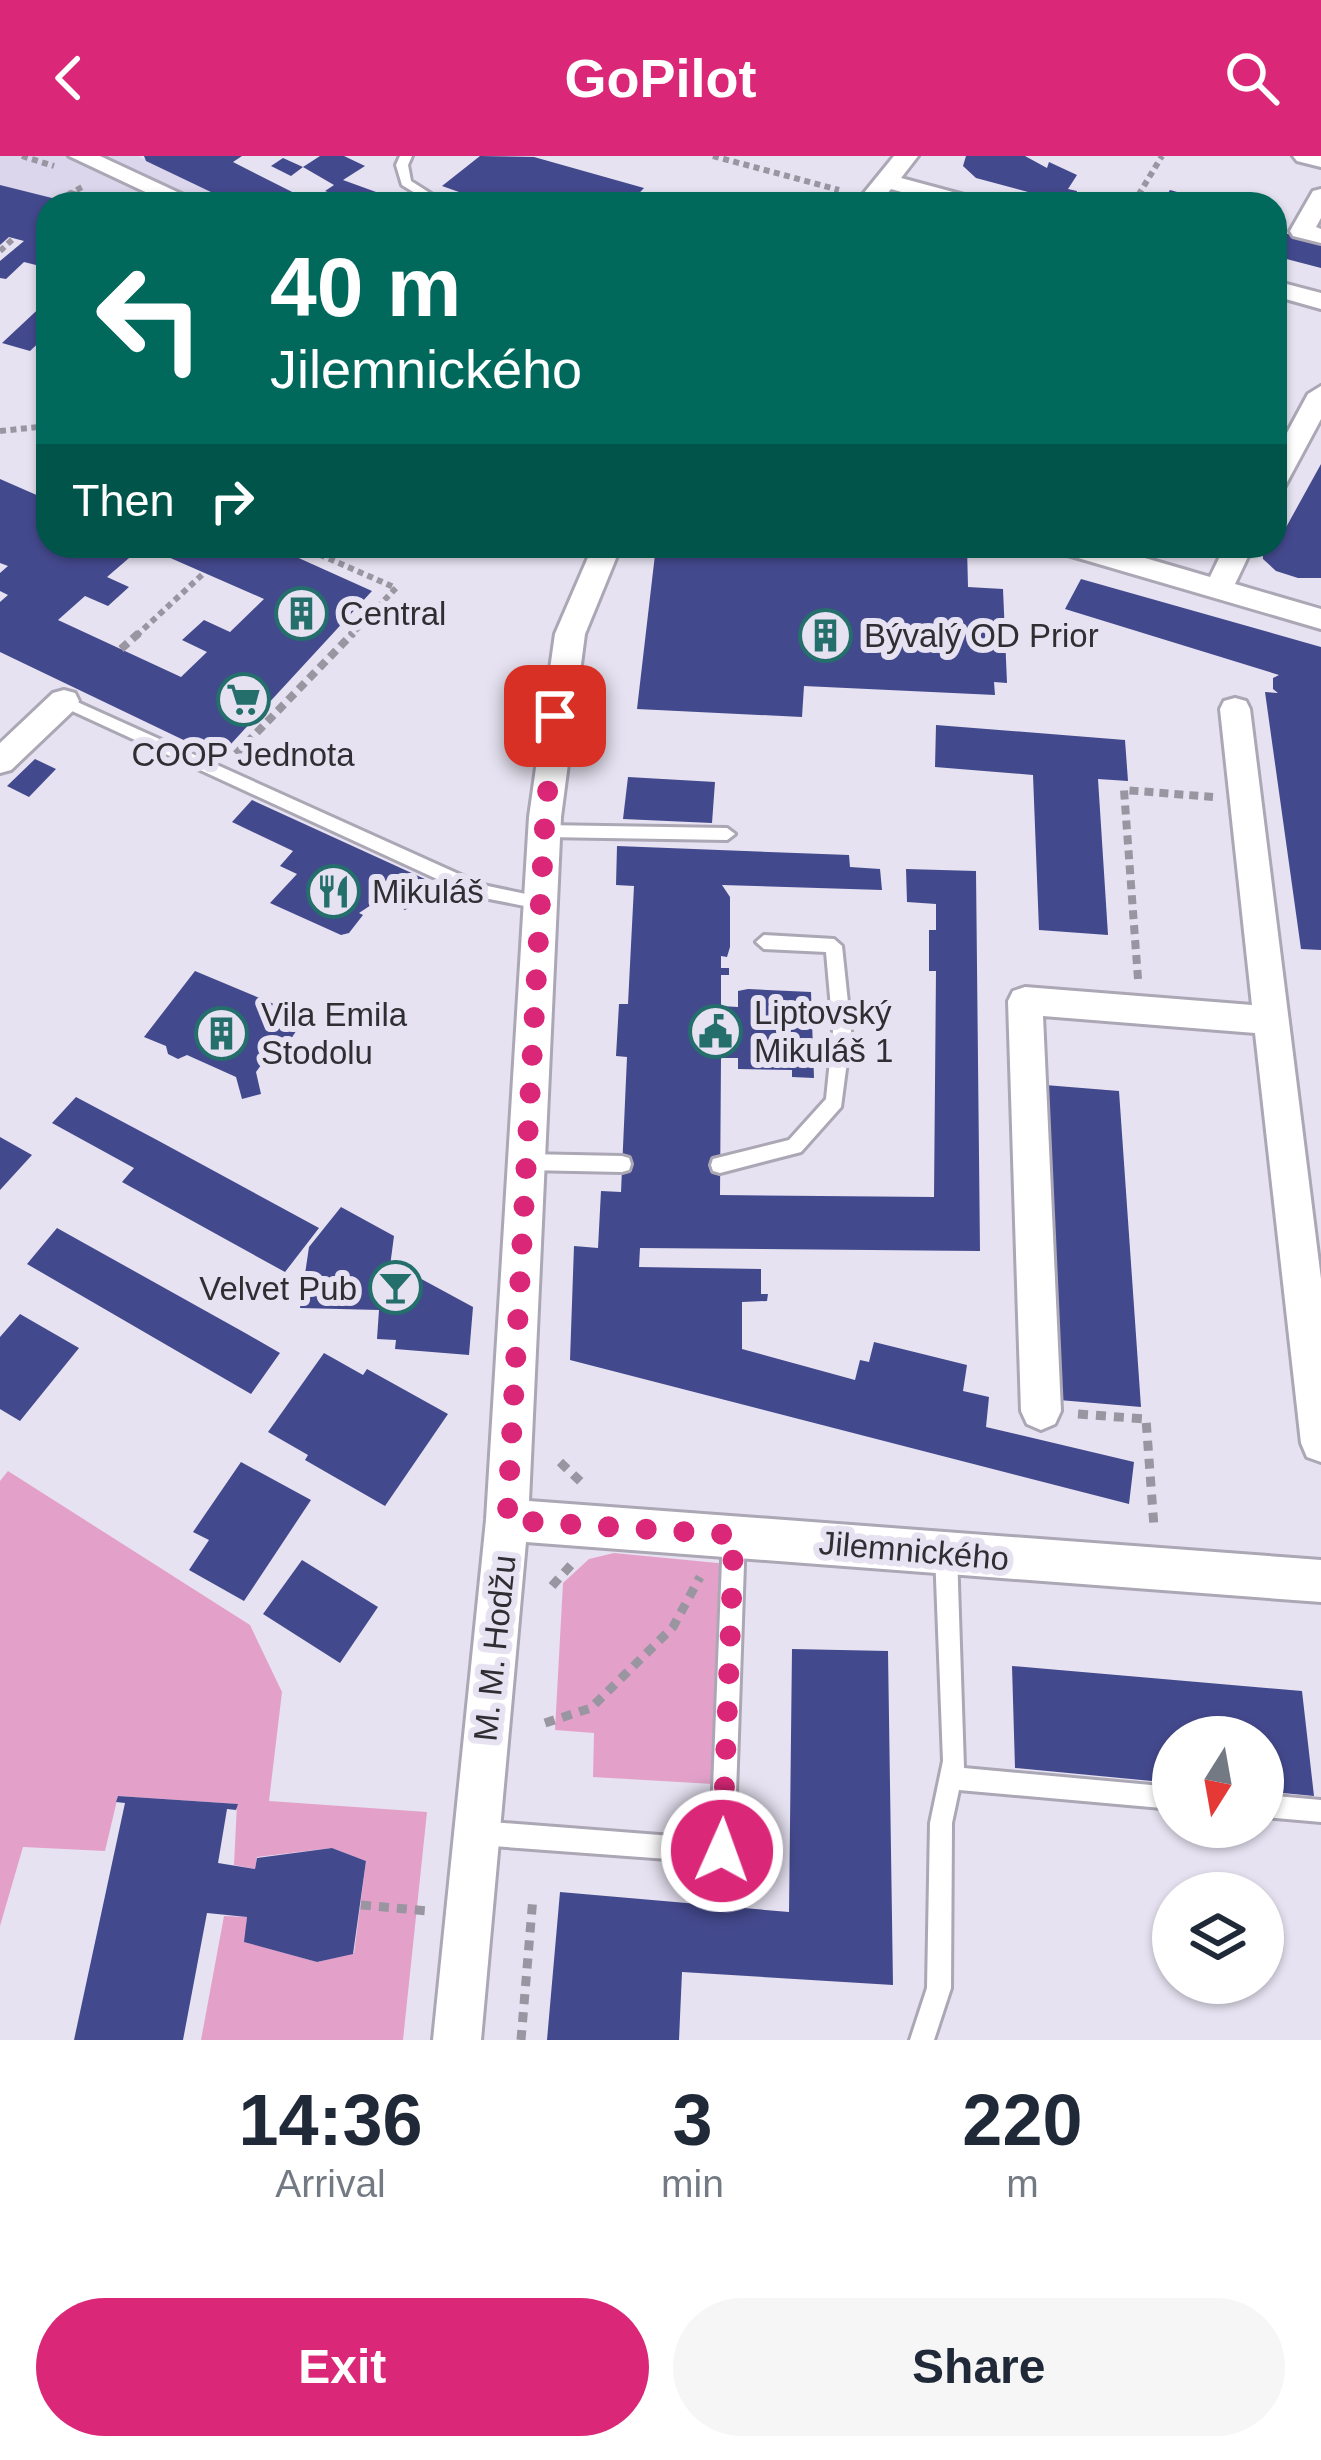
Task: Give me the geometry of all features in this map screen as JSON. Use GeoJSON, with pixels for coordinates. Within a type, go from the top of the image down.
{"type":"FeatureCollection","features":[{"type":"Feature","properties":{"kind":"street"},"geometry":{"type":"LineString","coordinates":[[81,156],[164,192]]}},
{"type":"Feature","properties":{"kind":"street"},"geometry":{"type":"LineString","coordinates":[[878,192],[906,156]]}},
{"type":"Feature","properties":{"kind":"street"},"geometry":{"type":"LineString","coordinates":[[1305,156],[1321,160]]}},
{"type":"Feature","properties":{"kind":"street"},"geometry":{"type":"LineString","coordinates":[[887,181],[927,192]]}},
{"type":"Feature","properties":{"kind":"street"},"geometry":{"type":"LineString","coordinates":[[1321,196],[1302,231],[1321,236]]}},
{"type":"Feature","properties":{"kind":"street"},"geometry":{"type":"LineString","coordinates":[[1287,291],[1321,301]]}},
{"type":"Feature","properties":{"kind":"street"},"geometry":{"type":"LineString","coordinates":[[1287,458],[1321,394]]}},
{"type":"Feature","properties":{"kind":"street","name":"M. M. Hodžu"},"geometry":{"type":"LineString","coordinates":[[457,2040],[507,1520],[544,831],[555,716],[570,634],[603,558]]}},
{"type":"Feature","properties":{"kind":"street"},"geometry":{"type":"LineString","coordinates":[[1112,558],[1321,620]]}},
{"type":"Feature","properties":{"kind":"street"},"geometry":{"type":"LineString","coordinates":[[1218,589],[1233,558]]}},
{"type":"Feature","properties":{"kind":"street"},"geometry":{"type":"LineString","coordinates":[[0,762],[64,701]]}},
{"type":"Feature","properties":{"kind":"street"},"geometry":{"type":"LineString","coordinates":[[1234,710],[1321,1443]]}},
{"type":"Feature","properties":{"kind":"street"},"geometry":{"type":"LineString","coordinates":[[1041,1411],[1025,1001],[1268,1020]]}},
{"type":"Feature","properties":{"kind":"street","name":"Jilemnického"},"geometry":{"type":"LineString","coordinates":[[507,1520],[723,1546],[946,1553],[1321,1581]]}},
{"type":"Feature","properties":{"kind":"lane"},"geometry":{"type":"LineString","coordinates":[[406,156],[402,165],[406,183],[421,192]]}},
{"type":"Feature","properties":{"kind":"lane"},"geometry":{"type":"LineString","coordinates":[[64,701],[480,891],[540,903]]}},
{"type":"Feature","properties":{"kind":"lane"},"geometry":{"type":"LineString","coordinates":[[544,831],[728,834]]}},
{"type":"Feature","properties":{"kind":"lane"},"geometry":{"type":"LineString","coordinates":[[720,1165],[795,1146],[835,1102],[842,1031],[834,946],[764,942]]}},
{"type":"Feature","properties":{"kind":"lane"},"geometry":{"type":"LineString","coordinates":[[526,1162],[622,1164]]}},
{"type":"Feature","properties":{"kind":"lane"},"geometry":{"type":"LineString","coordinates":[[477,1833],[722,1851],[723,1546]]}},
{"type":"Feature","properties":{"kind":"lane"},"geometry":{"type":"LineString","coordinates":[[922,2040],[939,1988],[941,1823],[954,1761],[946,1553]]}},
{"type":"Feature","properties":{"kind":"lane"},"geometry":{"type":"LineString","coordinates":[[951,1778],[1152,1796]]}},
{"type":"Feature","properties":{"kind":"lane"},"geometry":{"type":"LineString","coordinates":[[1284,1808],[1321,1811]]}},
{"type":"Feature","properties":{"kind":"path"},"geometry":{"type":"LineString","coordinates":[[713,156],[844,191]]}},
{"type":"Feature","properties":{"kind":"path"},"geometry":{"type":"LineString","coordinates":[[1140,192],[1162,156]]}},
{"type":"Feature","properties":{"kind":"path"},"geometry":{"type":"LineString","coordinates":[[0,251],[14,238]]}},
{"type":"Feature","properties":{"kind":"path"},"geometry":{"type":"LineString","coordinates":[[0,430],[36,427]]}},
{"type":"Feature","properties":{"kind":"path"},"geometry":{"type":"LineString","coordinates":[[219,771],[396,588],[327,558]]}},
{"type":"Feature","properties":{"kind":"path"},"geometry":{"type":"LineString","coordinates":[[121,649],[203,573]]}},
{"type":"Feature","properties":{"kind":"path"},"geometry":{"type":"LineString","coordinates":[[1140,1010],[1124,790],[1244,800]]}},
{"type":"Feature","properties":{"kind":"path"},"geometry":{"type":"LineString","coordinates":[[1041,1411],[1147,1419],[1154,1535]]}},
{"type":"Feature","properties":{"kind":"path"},"geometry":{"type":"LineString","coordinates":[[544,1723],[591,1708],[629,1672],[673,1627],[723,1546]]}},
{"type":"Feature","properties":{"kind":"path"},"geometry":{"type":"LineString","coordinates":[[521,2040],[533,1897]]}},
{"type":"Feature","properties":{"kind":"path"},"geometry":{"type":"LineString","coordinates":[[361,1906],[435,1912]]}},
{"type":"Feature","properties":{"kind":"shaded area"},"geometry":{"type":"Polygon","coordinates":[[[0,156],[138,156],[212,192],[36,192],[36,202],[0,198],[0,156]]]}},
{"type":"Feature","properties":{"kind":"shaded area"},"geometry":{"type":"Polygon","coordinates":[[[8,1471],[250,1625],[282,1692],[269,1801],[427,1812],[403,2040],[201,2040],[224,1916],[247,1917],[245,1942],[317,1962],[354,1953],[366,1861],[332,1848],[257,1857],[255,1869],[234,1865],[237,1804],[118,1796],[105,1851],[23,1847],[0,1926],[0,1481],[8,1471]]]}},
{"type":"Feature","properties":{"kind":"shaded area"},"geometry":{"type":"Polygon","coordinates":[[[614,1553],[728,1564],[713,1784],[593,1777],[594,1733],[555,1730],[563,1583],[589,1559],[614,1553]]]}},
{"type":"Feature","properties":{"kind":"building"},"geometry":{"type":"Polygon","coordinates":[[[144,156],[242,156],[233,162],[292,192],[211,192],[144,156]]]}},
{"type":"Feature","properties":{"kind":"building"},"geometry":{"type":"Polygon","coordinates":[[[320,156],[344,156],[365,166],[343,180],[376,192],[325,191],[334,185],[303,167],[320,156]]]}},
{"type":"Feature","properties":{"kind":"building"},"geometry":{"type":"Polygon","coordinates":[[[480,156],[534,157],[644,188],[640,192],[459,192],[442,186],[480,156]]]}},
{"type":"Feature","properties":{"kind":"building"},"geometry":{"type":"Polygon","coordinates":[[[966,156],[1025,156],[1047,168],[1049,162],[1077,175],[1068,189],[1077,192],[1028,192],[976,178],[963,166],[966,156]]]}},
{"type":"Feature","properties":{"kind":"building"},"geometry":{"type":"Polygon","coordinates":[[[283,158],[303,167],[291,176],[271,166],[283,158]]]}},
{"type":"Feature","properties":{"kind":"building"},"geometry":{"type":"Polygon","coordinates":[[[0,185],[36,194],[36,265],[24,262],[6,279],[0,278],[0,261],[24,241],[9,237],[0,245],[0,185]]]}},
{"type":"Feature","properties":{"kind":"building"},"geometry":{"type":"Polygon","coordinates":[[[1287,234],[1321,243],[1321,268],[1287,259],[1287,234]]]}},
{"type":"Feature","properties":{"kind":"building"},"geometry":{"type":"Polygon","coordinates":[[[36,311],[36,345],[30,351],[2,343],[36,311]]]}},
{"type":"Feature","properties":{"kind":"building"},"geometry":{"type":"Polygon","coordinates":[[[1321,464],[1321,578],[1276,571],[1263,559],[1287,558],[1287,526],[1321,464]]]}},
{"type":"Feature","properties":{"kind":"building","name":"Central"},"geometry":{"type":"Polygon","coordinates":[[[0,479],[36,495],[36,558],[129,558],[107,577],[129,587],[108,606],[85,596],[58,620],[181,677],[207,652],[182,640],[204,620],[230,632],[264,599],[170,558],[299,558],[372,591],[219,757],[0,652],[0,602],[8,595],[0,591],[0,573],[8,566],[0,563],[0,479]]]}},
{"type":"Feature","properties":{"kind":"building","name":"Bývalý OD Prior"},"geometry":{"type":"Polygon","coordinates":[[[655,558],[967,558],[968,587],[1003,589],[1007,683],[994,682],[995,695],[804,686],[802,717],[637,709],[655,558]]]}},
{"type":"Feature","properties":{"kind":"building"},"geometry":{"type":"Polygon","coordinates":[[[1081,579],[1321,647],[1321,950],[1301,949],[1265,692],[1278,693],[1273,678],[1279,675],[1065,609],[1081,579]]]}},
{"type":"Feature","properties":{"kind":"building"},"geometry":{"type":"Polygon","coordinates":[[[936,725],[1125,740],[1128,781],[1098,779],[1108,935],[1039,930],[1033,775],[935,767],[936,725]]]}},
{"type":"Feature","properties":{"kind":"building"},"geometry":{"type":"Polygon","coordinates":[[[35,759],[56,769],[29,797],[7,786],[35,759]]]}},
{"type":"Feature","properties":{"kind":"building"},"geometry":{"type":"Polygon","coordinates":[[[628,777],[715,782],[712,823],[623,819],[628,777]]]}},
{"type":"Feature","properties":{"kind":"building"},"geometry":{"type":"Polygon","coordinates":[[[252,800],[427,880],[416,903],[405,910],[386,900],[377,901],[359,913],[363,915],[349,933],[341,935],[270,903],[297,874],[280,866],[293,851],[232,822],[252,800]]]}},
{"type":"Feature","properties":{"kind":"building"},"geometry":{"type":"Polygon","coordinates":[[[617,846],[849,855],[850,867],[880,869],[882,890],[722,885],[730,897],[730,947],[727,957],[721,956],[721,968],[729,968],[729,975],[721,975],[721,1006],[738,1007],[738,991],[748,989],[811,992],[814,1078],[792,1077],[792,1070],[738,1069],[738,1058],[721,1058],[720,1195],[934,1197],[936,971],[929,971],[929,930],[936,930],[936,904],[907,902],[906,869],[976,871],[980,1251],[640,1248],[639,1267],[761,1269],[761,1294],[768,1294],[767,1301],[742,1302],[742,1349],[855,1380],[860,1360],[869,1362],[874,1342],[967,1365],[963,1391],[989,1397],[986,1427],[1134,1462],[1129,1504],[570,1360],[574,1246],[598,1248],[601,1191],[621,1192],[627,1057],[616,1056],[619,1004],[628,1004],[634,886],[616,885],[617,846]]]}},
{"type":"Feature","properties":{"kind":"building","name":"Vila Emila Stodolu"},"geometry":{"type":"Polygon","coordinates":[[[195,971],[305,1017],[277,1061],[267,1057],[256,1072],[261,1094],[242,1099],[236,1077],[187,1055],[178,1059],[168,1054],[166,1046],[144,1037],[195,971]]]}},
{"type":"Feature","properties":{"kind":"building"},"geometry":{"type":"Polygon","coordinates":[[[1045,1085],[1119,1091],[1141,1407],[1059,1400],[1045,1085]]]}},
{"type":"Feature","properties":{"kind":"building"},"geometry":{"type":"Polygon","coordinates":[[[76,1097],[319,1228],[285,1272],[122,1182],[134,1168],[52,1123],[76,1097]]]}},
{"type":"Feature","properties":{"kind":"building"},"geometry":{"type":"Polygon","coordinates":[[[0,1137],[32,1155],[0,1190],[0,1137]]]}},
{"type":"Feature","properties":{"kind":"building"},"geometry":{"type":"Polygon","coordinates":[[[341,1207],[394,1236],[389,1274],[414,1275],[473,1307],[469,1355],[395,1349],[396,1340],[377,1339],[379,1310],[300,1308],[309,1247],[341,1207]]]}},
{"type":"Feature","properties":{"kind":"building"},"geometry":{"type":"Polygon","coordinates":[[[57,1228],[280,1353],[251,1394],[27,1264],[57,1228]]]}},
{"type":"Feature","properties":{"kind":"building"},"geometry":{"type":"Polygon","coordinates":[[[20,1314],[79,1348],[20,1421],[0,1409],[0,1337],[20,1314]]]}},
{"type":"Feature","properties":{"kind":"building"},"geometry":{"type":"Polygon","coordinates":[[[324,1353],[363,1375],[367,1369],[448,1414],[385,1506],[305,1460],[308,1455],[268,1432],[324,1353]]]}},
{"type":"Feature","properties":{"kind":"building"},"geometry":{"type":"Polygon","coordinates":[[[241,1462],[311,1500],[244,1601],[189,1570],[209,1540],[193,1532],[241,1462]]]}},
{"type":"Feature","properties":{"kind":"building"},"geometry":{"type":"Polygon","coordinates":[[[302,1560],[378,1607],[340,1663],[263,1614],[302,1560]]]}},
{"type":"Feature","properties":{"kind":"building"},"geometry":{"type":"Polygon","coordinates":[[[792,1649],[888,1651],[893,1985],[682,1972],[679,2040],[547,2040],[560,1892],[789,1912],[792,1649]]]}},
{"type":"Feature","properties":{"kind":"building"},"geometry":{"type":"Polygon","coordinates":[[[1012,1666],[1302,1691],[1314,1796],[1284,1793],[1284,1716],[1152,1716],[1152,1781],[1015,1768],[1012,1666]]]}},
{"type":"Feature","properties":{"kind":"building"},"geometry":{"type":"Polygon","coordinates":[[[118,1796],[238,1804],[236,1810],[227,1809],[218,1863],[255,1869],[257,1858],[332,1848],[366,1861],[353,1954],[317,1962],[244,1942],[247,1917],[207,1913],[183,2040],[74,2040],[125,1803],[116,1802],[118,1796]]]}},
{"type":"Feature","properties":{"kind":"place","name":"Central"},"geometry":{"type":"Point","coordinates":[301,613]}},
{"type":"Feature","properties":{"kind":"place","name":"Bývalý OD Prior"},"geometry":{"type":"Point","coordinates":[825,635]}},
{"type":"Feature","properties":{"kind":"place","name":"COOP Jednota"},"geometry":{"type":"Point","coordinates":[243,700]}},
{"type":"Feature","properties":{"kind":"place","name":"Mikuláš"},"geometry":{"type":"Point","coordinates":[333,891]}},
{"type":"Feature","properties":{"kind":"place","name":"Liptovský Mikuláš 1"},"geometry":{"type":"Point","coordinates":[715,1031]}},
{"type":"Feature","properties":{"kind":"place","name":"Vila Emila Stodolu"},"geometry":{"type":"Point","coordinates":[222,1033]}},
{"type":"Feature","properties":{"kind":"place","name":"Velvet Pub"},"geometry":{"type":"Point","coordinates":[396,1288]}},
{"type":"Feature","properties":{"kind":"route"},"geometry":{"type":"LineString","coordinates":[[555,716],[545,818],[507,1520],[734,1535],[722,1851]]}}]}
